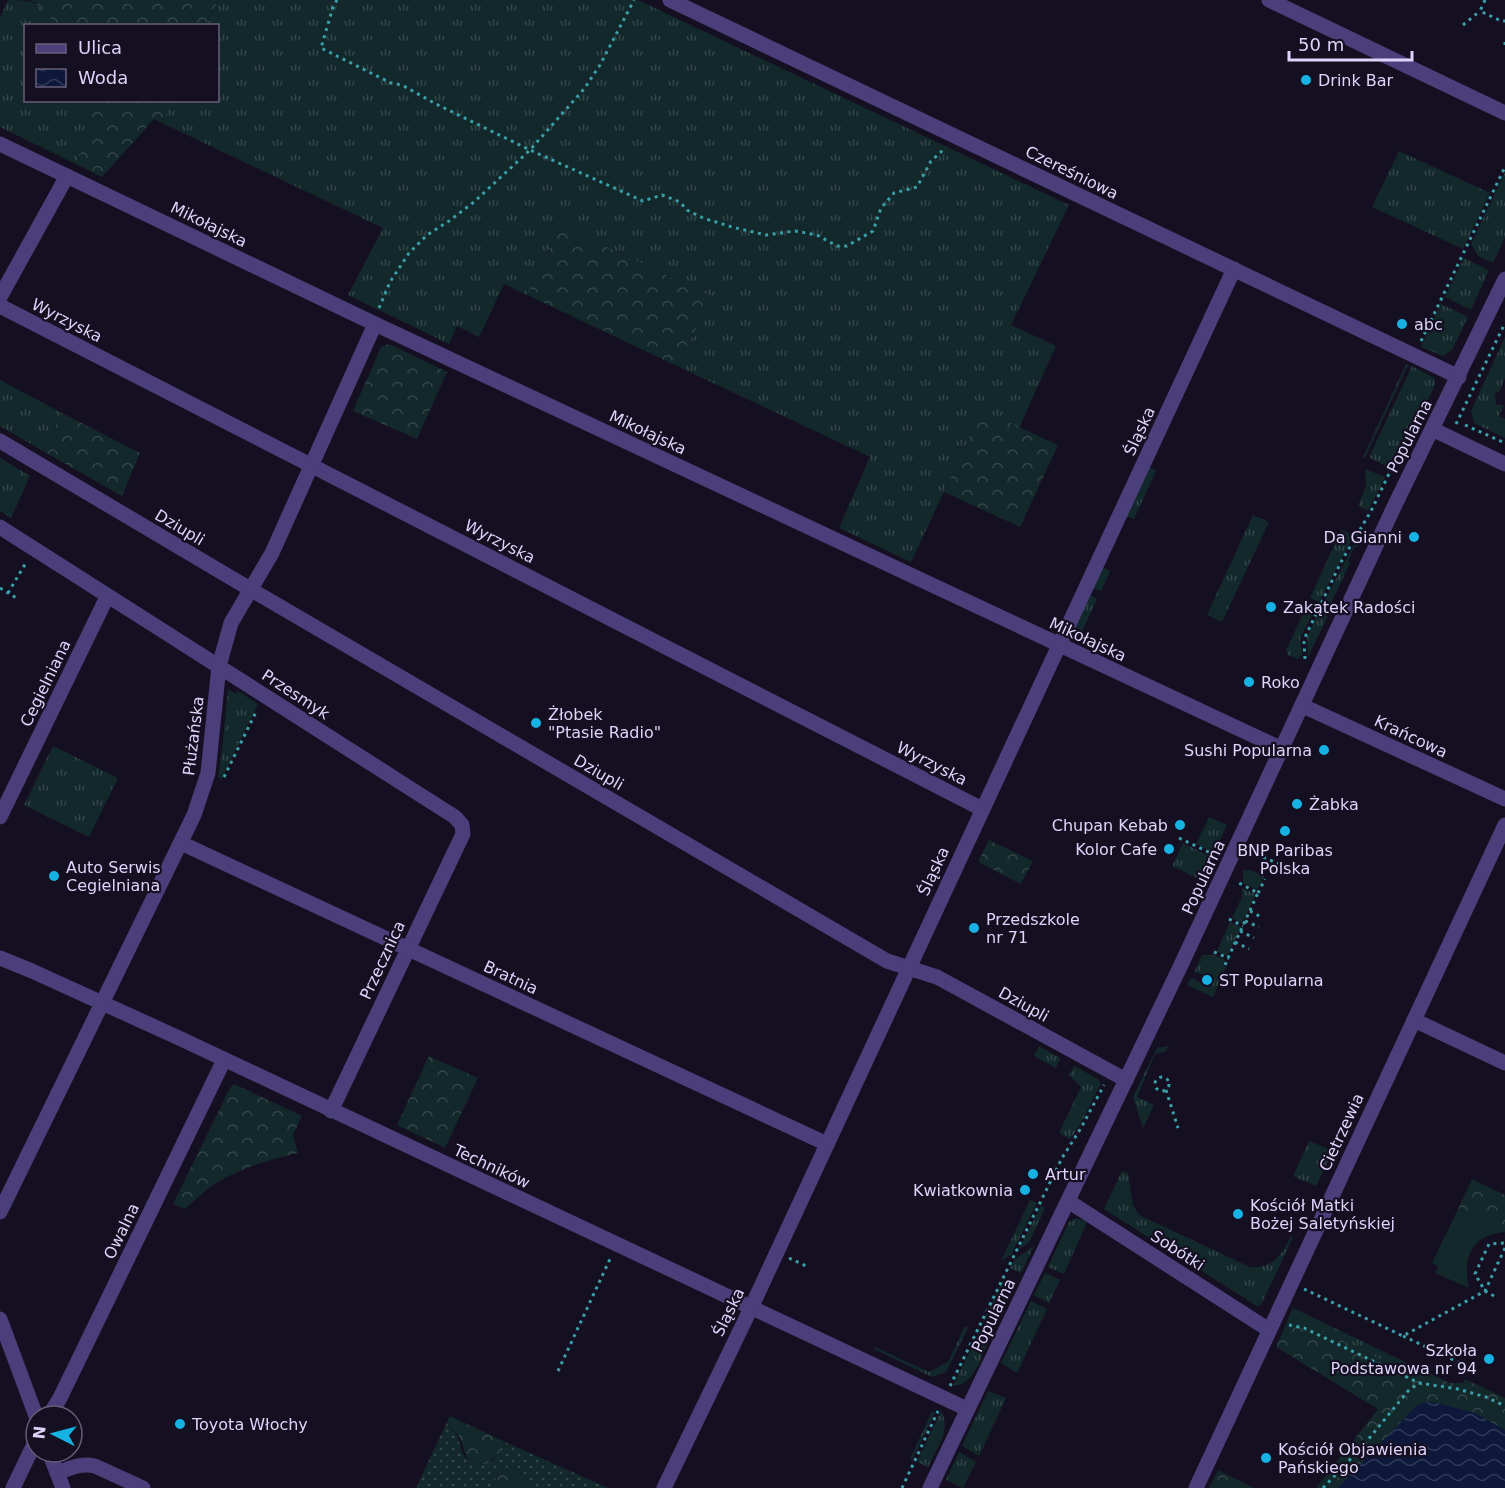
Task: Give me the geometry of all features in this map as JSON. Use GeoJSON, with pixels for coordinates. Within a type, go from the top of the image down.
{"type":"FeatureCollection","features":[{"type":"Feature","properties":{"kind":"street","name":"Czereśniowa"},"geometry":{"type":"LineString","coordinates":[[670,0],[1459,377]]}},
{"type":"Feature","properties":{"kind":"street"},"geometry":{"type":"LineString","coordinates":[[1269,0],[1505,113]]}},
{"type":"Feature","properties":{"kind":"street","name":"Mikołajska"},"geometry":{"type":"LineString","coordinates":[[0,144],[375,324],[1282,749]]}},
{"type":"Feature","properties":{"kind":"street"},"geometry":{"type":"LineString","coordinates":[[0,297],[67,176]]}},
{"type":"Feature","properties":{"kind":"street","name":"Śląska"},"geometry":{"type":"LineString","coordinates":[[664,1488],[751,1308],[1234,269]]}},
{"type":"Feature","properties":{"kind":"street","name":"Popularna"},"geometry":{"type":"LineString","coordinates":[[930,1488],[1303,706],[1421,450],[1459,377],[1505,279]]}},
{"type":"Feature","properties":{"kind":"street","name":"Wyrzyska"},"geometry":{"type":"LineString","coordinates":[[0,306],[982,809]]}},
{"type":"Feature","properties":{"kind":"street","name":"Płużańska"},"geometry":{"type":"LineString","coordinates":[[0,1212],[194,815],[206,782],[219,666],[231,623],[273,553],[375,324]]}},
{"type":"Feature","properties":{"kind":"street"},"geometry":{"type":"LineString","coordinates":[[1432,429],[1505,464]]}},
{"type":"Feature","properties":{"kind":"street","name":"Dziupli"},"geometry":{"type":"LineString","coordinates":[[0,441],[887,961],[937,977],[1126,1080]]}},
{"type":"Feature","properties":{"kind":"street","name":"Przesmyk"},"geometry":{"type":"LineString","coordinates":[[0,527],[455,817],[462,825]]}},
{"type":"Feature","properties":{"kind":"street","name":"Cegielniana"},"geometry":{"type":"LineString","coordinates":[[0,818],[107,597]]}},
{"type":"Feature","properties":{"kind":"street","name":"Krańcowa"},"geometry":{"type":"LineString","coordinates":[[1303,706],[1505,799]]}},
{"type":"Feature","properties":{"kind":"street","name":"Przecznica"},"geometry":{"type":"LineString","coordinates":[[331,1111],[463,834],[462,825]]}},
{"type":"Feature","properties":{"kind":"street","name":"Cietrzewia"},"geometry":{"type":"LineString","coordinates":[[1196,1488],[1505,825]]}},
{"type":"Feature","properties":{"kind":"street","name":"Bratnia"},"geometry":{"type":"LineString","coordinates":[[181,843],[827,1144]]}},
{"type":"Feature","properties":{"kind":"street","name":"Techników"},"geometry":{"type":"LineString","coordinates":[[0,958],[102,1003],[967,1409]]}},
{"type":"Feature","properties":{"kind":"street"},"geometry":{"type":"LineString","coordinates":[[1414,1020],[1505,1063]]}},
{"type":"Feature","properties":{"kind":"street","name":"Owalna"},"geometry":{"type":"LineString","coordinates":[[55,1404],[224,1060]]}},
{"type":"Feature","properties":{"kind":"street","name":"Sobótki"},"geometry":{"type":"LineString","coordinates":[[1068,1201],[1269,1330]]}},
{"type":"Feature","properties":{"kind":"street"},"geometry":{"type":"LineString","coordinates":[[0,1319],[32,1404]]}},
{"type":"Feature","properties":{"kind":"street"},"geometry":{"type":"LineString","coordinates":[[13,1488],[24,1464]]}},
{"type":"Feature","properties":{"kind":"street"},"geometry":{"type":"LineString","coordinates":[[54,1464],[60,1481],[78,1465],[86,1464],[143,1488]]}},
{"type":"Feature","properties":{"kind":"path"},"geometry":{"type":"LineString","coordinates":[[337,0],[321,48],[391,83],[402,85],[530,150],[643,201],[662,195],[680,202],[687,210],[766,235],[795,231],[817,235],[837,246],[847,246],[873,231],[881,208],[894,193],[917,187],[931,161],[941,152],[949,133]]}},
{"type":"Feature","properties":{"kind":"path"},"geometry":{"type":"LineString","coordinates":[[375,324],[377,312],[390,282],[409,253],[427,235],[474,201],[530,150],[584,89],[600,65],[634,0]]}},
{"type":"Feature","properties":{"kind":"path"},"geometry":{"type":"LineString","coordinates":[[1463,25],[1480,11],[1484,0]]}},
{"type":"Feature","properties":{"kind":"path"},"geometry":{"type":"LineString","coordinates":[[1480,11],[1505,21]]}},
{"type":"Feature","properties":{"kind":"path"},"geometry":{"type":"LineString","coordinates":[[1418,347],[1505,167]]}},
{"type":"Feature","properties":{"kind":"path"},"geometry":{"type":"LineString","coordinates":[[1449,438],[1505,323]]}},
{"type":"Feature","properties":{"kind":"path"},"geometry":{"type":"LineString","coordinates":[[1465,425],[1505,443]]}},
{"type":"Feature","properties":{"kind":"path"},"geometry":{"type":"LineString","coordinates":[[1305,663],[1306,635],[1341,561],[1371,511],[1400,451],[1406,446],[1421,450]]}},
{"type":"Feature","properties":{"kind":"path"},"geometry":{"type":"LineString","coordinates":[[8,593],[28,561]]}},
{"type":"Feature","properties":{"kind":"path"},"geometry":{"type":"LineString","coordinates":[[0,588],[18,599]]}},
{"type":"Feature","properties":{"kind":"path"},"geometry":{"type":"LineString","coordinates":[[222,781],[261,703]]}},
{"type":"Feature","properties":{"kind":"path"},"geometry":{"type":"LineString","coordinates":[[1179,838],[1216,856]]}},
{"type":"Feature","properties":{"kind":"path"},"geometry":{"type":"LineString","coordinates":[[1251,843],[1256,854],[1293,870]]}},
{"type":"Feature","properties":{"kind":"path"},"geometry":{"type":"LineString","coordinates":[[1225,965],[1265,879]]}},
{"type":"Feature","properties":{"kind":"path"},"geometry":{"type":"LineString","coordinates":[[1239,883],[1258,892]]}},
{"type":"Feature","properties":{"kind":"path"},"geometry":{"type":"LineString","coordinates":[[1250,911],[1263,918]]}},
{"type":"Feature","properties":{"kind":"path"},"geometry":{"type":"LineString","coordinates":[[1229,919],[1243,926]]}},
{"type":"Feature","properties":{"kind":"path"},"geometry":{"type":"LineString","coordinates":[[1245,921],[1259,927]]}},
{"type":"Feature","properties":{"kind":"path"},"geometry":{"type":"LineString","coordinates":[[1240,931],[1254,938]]}},
{"type":"Feature","properties":{"kind":"path"},"geometry":{"type":"LineString","coordinates":[[1235,942],[1249,949]]}},
{"type":"Feature","properties":{"kind":"path"},"geometry":{"type":"LineString","coordinates":[[1214,952],[1228,958]]}},
{"type":"Feature","properties":{"kind":"path"},"geometry":{"type":"LineString","coordinates":[[902,1488],[1062,1158],[1111,1072]]}},
{"type":"Feature","properties":{"kind":"path"},"geometry":{"type":"LineString","coordinates":[[1166,1090],[1159,1090],[1156,1087],[1160,1077],[1168,1080],[1169,1087],[1166,1090],[1178,1128]]}},
{"type":"Feature","properties":{"kind":"path"},"geometry":{"type":"LineString","coordinates":[[1494,1296],[1485,1292],[1475,1274],[1489,1244],[1505,1242]]}},
{"type":"Feature","properties":{"kind":"path"},"geometry":{"type":"LineString","coordinates":[[1403,1336],[1485,1292],[1505,1248]]}},
{"type":"Feature","properties":{"kind":"path"},"geometry":{"type":"LineString","coordinates":[[558,1371],[610,1259]]}},
{"type":"Feature","properties":{"kind":"path"},"geometry":{"type":"LineString","coordinates":[[797,1262],[806,1266]]}},
{"type":"Feature","properties":{"kind":"path"},"geometry":{"type":"LineString","coordinates":[[1300,1287],[1462,1364]]}},
{"type":"Feature","properties":{"kind":"path"},"geometry":{"type":"LineString","coordinates":[[1283,1324],[1304,1328],[1419,1383],[1458,1389],[1486,1397],[1505,1406]]}},
{"type":"Feature","properties":{"kind":"path"},"geometry":{"type":"LineString","coordinates":[[1323,1488],[1362,1447],[1408,1391],[1419,1383]]}},
{"type":"Feature","properties":{"kind":"green space"},"geometry":{"type":"Polygon","coordinates":[[[8,0],[25,1],[42,7],[56,24],[24,24],[24,102],[89,102],[90,125],[76,164],[0,127],[0,18],[8,0]]]}},
{"type":"Feature","properties":{"kind":"green space"},"geometry":{"type":"Polygon","coordinates":[[[30,0],[218,0],[206,24],[55,24],[36,3],[30,0]]]}},
{"type":"Feature","properties":{"kind":"green space"},"geometry":{"type":"Polygon","coordinates":[[[218,0],[638,0],[1069,205],[1011,325],[1056,346],[1019,428],[982,411],[911,562],[839,528],[870,457],[677,366],[712,297],[560,225],[527,295],[504,284],[479,337],[457,326],[449,344],[348,295],[383,228],[162,123],[172,102],[219,102],[219,24],[206,24],[218,0]]]}},
{"type":"Feature","properties":{"kind":"green space"},"geometry":{"type":"Polygon","coordinates":[[[89,102],[172,102],[162,123],[154,119],[102,177],[76,164],[90,125],[89,102]]]}},
{"type":"Feature","properties":{"kind":"green space"},"geometry":{"type":"Polygon","coordinates":[[[1399,151],[1490,193],[1463,249],[1372,207],[1399,151]]]}},
{"type":"Feature","properties":{"kind":"green space"},"geometry":{"type":"Polygon","coordinates":[[[1505,172],[1505,237],[1493,263],[1478,256],[1471,244],[1505,172]]]}},
{"type":"Feature","properties":{"kind":"green space"},"geometry":{"type":"Polygon","coordinates":[[[560,225],[712,297],[677,366],[527,295],[560,225]]]}},
{"type":"Feature","properties":{"kind":"green space"},"geometry":{"type":"Polygon","coordinates":[[[1464,258],[1489,270],[1471,310],[1445,297],[1464,258]]]}},
{"type":"Feature","properties":{"kind":"green space"},"geometry":{"type":"Polygon","coordinates":[[[1441,304],[1468,317],[1452,350],[1443,356],[1421,347],[1441,304]]]}},
{"type":"Feature","properties":{"kind":"green space"},"geometry":{"type":"Polygon","coordinates":[[[1505,337],[1505,378],[1499,392],[1495,393],[1496,405],[1504,405],[1499,416],[1505,419],[1505,438],[1474,423],[1471,411],[1505,337]]]}},
{"type":"Feature","properties":{"kind":"green space"},"geometry":{"type":"Polygon","coordinates":[[[389,344],[447,372],[417,439],[353,411],[381,347],[389,344]]]}},
{"type":"Feature","properties":{"kind":"green space"},"geometry":{"type":"Polygon","coordinates":[[[1406,364],[1408,365],[1365,458],[1363,457],[1406,364]]]}},
{"type":"Feature","properties":{"kind":"green space"},"geometry":{"type":"Polygon","coordinates":[[[1412,366],[1434,378],[1435,385],[1408,444],[1398,450],[1389,468],[1369,457],[1412,366]]]}},
{"type":"Feature","properties":{"kind":"green space"},"geometry":{"type":"Polygon","coordinates":[[[0,380],[62,413],[43,451],[0,426],[0,380]]]}},
{"type":"Feature","properties":{"kind":"green space"},"geometry":{"type":"Polygon","coordinates":[[[982,410],[1058,445],[1020,527],[944,492],[982,410]]]}},
{"type":"Feature","properties":{"kind":"green space"},"geometry":{"type":"Polygon","coordinates":[[[62,413],[140,453],[122,496],[43,451],[62,413]]]}},
{"type":"Feature","properties":{"kind":"green space"},"geometry":{"type":"Polygon","coordinates":[[[0,458],[30,476],[11,518],[0,511],[0,458]]]}},
{"type":"Feature","properties":{"kind":"green space"},"geometry":{"type":"Polygon","coordinates":[[[1149,467],[1156,471],[1134,519],[1126,516],[1149,467]]]}},
{"type":"Feature","properties":{"kind":"green space"},"geometry":{"type":"Polygon","coordinates":[[[1365,469],[1385,477],[1368,511],[1358,506],[1366,486],[1365,469]]]}},
{"type":"Feature","properties":{"kind":"green space"},"geometry":{"type":"Polygon","coordinates":[[[1253,515],[1269,522],[1222,622],[1207,615],[1253,515]]]}},
{"type":"Feature","properties":{"kind":"green space"},"geometry":{"type":"Polygon","coordinates":[[[1362,529],[1365,530],[1357,547],[1354,547],[1348,561],[1350,563],[1329,607],[1323,604],[1362,529]]]}},
{"type":"Feature","properties":{"kind":"green space"},"geometry":{"type":"Polygon","coordinates":[[[1341,530],[1354,535],[1319,602],[1310,598],[1341,530]]]}},
{"type":"Feature","properties":{"kind":"green space"},"geometry":{"type":"Polygon","coordinates":[[[1102,567],[1110,571],[1101,591],[1093,588],[1102,567]]]}},
{"type":"Feature","properties":{"kind":"green space"},"geometry":{"type":"Polygon","coordinates":[[[1090,595],[1097,599],[1078,640],[1070,636],[1090,595]]]}},
{"type":"Feature","properties":{"kind":"green space"},"geometry":{"type":"Polygon","coordinates":[[[1309,607],[1315,610],[1300,638],[1302,654],[1298,659],[1288,655],[1286,650],[1305,610],[1308,611],[1309,607]]]}},
{"type":"Feature","properties":{"kind":"green space"},"geometry":{"type":"Polygon","coordinates":[[[1319,611],[1328,616],[1308,657],[1307,637],[1319,611]]]}},
{"type":"Feature","properties":{"kind":"green space"},"geometry":{"type":"Polygon","coordinates":[[[228,689],[236,694],[238,691],[258,704],[222,779],[218,777],[228,689]]]}},
{"type":"Feature","properties":{"kind":"green space"},"geometry":{"type":"Polygon","coordinates":[[[53,746],[118,778],[89,837],[24,805],[53,746]]]}},
{"type":"Feature","properties":{"kind":"green space"},"geometry":{"type":"Polygon","coordinates":[[[1209,817],[1227,825],[1214,852],[1196,844],[1209,817]]]}},
{"type":"Feature","properties":{"kind":"green space"},"geometry":{"type":"Polygon","coordinates":[[[989,840],[1033,861],[1021,884],[978,862],[989,840]]]}},
{"type":"Feature","properties":{"kind":"green space"},"geometry":{"type":"Polygon","coordinates":[[[1183,843],[1211,857],[1201,880],[1172,866],[1183,843]]]}},
{"type":"Feature","properties":{"kind":"green space"},"geometry":{"type":"Polygon","coordinates":[[[1243,870],[1251,870],[1264,876],[1257,890],[1243,883],[1243,870]]]}},
{"type":"Feature","properties":{"kind":"green space"},"geometry":{"type":"Polygon","coordinates":[[[1242,888],[1256,894],[1242,923],[1232,918],[1242,897],[1242,888]]]}},
{"type":"Feature","properties":{"kind":"green space"},"geometry":{"type":"Polygon","coordinates":[[[1230,922],[1241,927],[1227,956],[1217,951],[1230,922]]]}},
{"type":"Feature","properties":{"kind":"green space"},"geometry":{"type":"Polygon","coordinates":[[[1202,955],[1215,955],[1225,960],[1223,965],[1226,967],[1213,997],[1187,985],[1191,978],[1208,986],[1211,977],[1194,972],[1202,955]]]}},
{"type":"Feature","properties":{"kind":"green space"},"geometry":{"type":"Polygon","coordinates":[[[1039,1046],[1060,1058],[1056,1068],[1034,1056],[1039,1046]]]}},
{"type":"Feature","properties":{"kind":"green space"},"geometry":{"type":"Polygon","coordinates":[[[1169,1046],[1165,1052],[1155,1054],[1137,1097],[1154,1105],[1143,1128],[1133,1097],[1157,1048],[1169,1046]]]}},
{"type":"Feature","properties":{"kind":"green space"},"geometry":{"type":"Polygon","coordinates":[[[429,1056],[478,1078],[445,1148],[397,1125],[429,1056]]]}},
{"type":"Feature","properties":{"kind":"green space"},"geometry":{"type":"Polygon","coordinates":[[[1074,1066],[1101,1083],[1080,1125],[1070,1139],[1059,1133],[1081,1087],[1069,1075],[1074,1066]]]}},
{"type":"Feature","properties":{"kind":"green space"},"geometry":{"type":"Polygon","coordinates":[[[234,1084],[302,1116],[293,1135],[298,1153],[241,1170],[210,1187],[185,1209],[173,1204],[230,1088],[234,1084]]]}},
{"type":"Feature","properties":{"kind":"green space"},"geometry":{"type":"Polygon","coordinates":[[[1309,1141],[1333,1151],[1316,1186],[1293,1176],[1309,1141]]]}},
{"type":"Feature","properties":{"kind":"green space"},"geometry":{"type":"Polygon","coordinates":[[[1122,1171],[1128,1173],[1133,1205],[1139,1215],[1250,1267],[1270,1263],[1280,1255],[1291,1236],[1293,1237],[1261,1305],[1257,1306],[1104,1209],[1122,1171]]]}},
{"type":"Feature","properties":{"kind":"green space"},"geometry":{"type":"Polygon","coordinates":[[[1472,1179],[1505,1195],[1505,1232],[1458,1209],[1472,1179]]]}},
{"type":"Feature","properties":{"kind":"green space"},"geometry":{"type":"Polygon","coordinates":[[[1030,1200],[1037,1203],[1011,1255],[1001,1261],[1030,1200]]]}},
{"type":"Feature","properties":{"kind":"green space"},"geometry":{"type":"Polygon","coordinates":[[[1041,1206],[1045,1208],[1029,1243],[1019,1249],[1041,1206]]]}},
{"type":"Feature","properties":{"kind":"green space"},"geometry":{"type":"Polygon","coordinates":[[[1458,1209],[1505,1232],[1483,1238],[1472,1249],[1467,1264],[1469,1288],[1435,1273],[1438,1267],[1432,1263],[1458,1209]]]}},
{"type":"Feature","properties":{"kind":"green space"},"geometry":{"type":"Polygon","coordinates":[[[1076,1218],[1087,1222],[1064,1274],[1048,1267],[1069,1222],[1076,1218]]]}},
{"type":"Feature","properties":{"kind":"green space"},"geometry":{"type":"Polygon","coordinates":[[[1034,1246],[1021,1273],[1010,1268],[1015,1259],[1034,1246]]]}},
{"type":"Feature","properties":{"kind":"green space"},"geometry":{"type":"Polygon","coordinates":[[[1045,1273],[1060,1280],[1049,1303],[1034,1295],[1045,1273]]]}},
{"type":"Feature","properties":{"kind":"green space"},"geometry":{"type":"Polygon","coordinates":[[[1002,1282],[1014,1288],[996,1325],[984,1319],[1002,1282]]]}},
{"type":"Feature","properties":{"kind":"green space"},"geometry":{"type":"Polygon","coordinates":[[[1031,1301],[1047,1309],[1017,1373],[1001,1363],[1031,1301]]]}},
{"type":"Feature","properties":{"kind":"green space"},"geometry":{"type":"Polygon","coordinates":[[[1293,1308],[1449,1383],[1423,1381],[1287,1321],[1293,1308]]]}},
{"type":"Feature","properties":{"kind":"green space"},"geometry":{"type":"Polygon","coordinates":[[[1290,1315],[1409,1373],[1413,1365],[1449,1383],[1463,1383],[1465,1379],[1505,1398],[1505,1488],[1316,1488],[1378,1409],[1276,1347],[1290,1315]]]}},
{"type":"Feature","properties":{"kind":"green space"},"geometry":{"type":"Polygon","coordinates":[[[965,1326],[968,1328],[946,1372],[932,1377],[874,1349],[875,1347],[929,1372],[948,1362],[965,1326]]]}},
{"type":"Feature","properties":{"kind":"green space"},"geometry":{"type":"Polygon","coordinates":[[[980,1330],[991,1335],[981,1359],[967,1380],[961,1385],[953,1386],[980,1330]]]}},
{"type":"Feature","properties":{"kind":"green space"},"geometry":{"type":"Polygon","coordinates":[[[988,1391],[1006,1398],[979,1456],[962,1446],[988,1391]]]}},
{"type":"Feature","properties":{"kind":"green space"},"geometry":{"type":"Polygon","coordinates":[[[932,1411],[935,1413],[912,1460],[910,1459],[932,1411]]]}},
{"type":"Feature","properties":{"kind":"green space"},"geometry":{"type":"Polygon","coordinates":[[[941,1411],[945,1425],[944,1432],[928,1467],[917,1462],[941,1411]]]}},
{"type":"Feature","properties":{"kind":"green space"},"geometry":{"type":"Polygon","coordinates":[[[450,1416],[505,1442],[499,1453],[487,1464],[472,1462],[466,1456],[458,1435],[445,1426],[450,1416]]]}},
{"type":"Feature","properties":{"kind":"green space"},"geometry":{"type":"Polygon","coordinates":[[[445,1426],[455,1433],[465,1457],[474,1463],[483,1464],[491,1461],[498,1455],[505,1442],[608,1488],[535,1488],[518,1469],[510,1466],[498,1475],[493,1488],[416,1488],[445,1426]]]}},
{"type":"Feature","properties":{"kind":"green space"},"geometry":{"type":"Polygon","coordinates":[[[959,1452],[976,1462],[963,1488],[946,1480],[959,1452]]]}},
{"type":"Feature","properties":{"kind":"green space"},"geometry":{"type":"Polygon","coordinates":[[[510,1466],[518,1469],[535,1488],[493,1488],[498,1475],[510,1466]]]}},
{"type":"Feature","properties":{"kind":"green space"},"geometry":{"type":"Polygon","coordinates":[[[1218,1470],[1254,1488],[1209,1488],[1218,1470]]]}},
{"type":"Feature","properties":{"kind":"water"},"geometry":{"type":"Polygon","coordinates":[[[1429,1401],[1475,1413],[1505,1430],[1505,1488],[1338,1488],[1417,1405],[1429,1401]]]}},
{"type":"Feature","properties":{"kind":"place","name":"Drink Bar"},"geometry":{"type":"Point","coordinates":[1306,80]}},
{"type":"Feature","properties":{"kind":"place","name":"abc"},"geometry":{"type":"Point","coordinates":[1402,324]}},
{"type":"Feature","properties":{"kind":"place","name":"Da Gianni"},"geometry":{"type":"Point","coordinates":[1414,537]}},
{"type":"Feature","properties":{"kind":"place","name":"Zakątek Radości"},"geometry":{"type":"Point","coordinates":[1271,607]}},
{"type":"Feature","properties":{"kind":"place","name":"Roko"},"geometry":{"type":"Point","coordinates":[1249,682]}},
{"type":"Feature","properties":{"kind":"place","name":"Żłobek \"Ptasie Radio\""},"geometry":{"type":"Point","coordinates":[536,723]}},
{"type":"Feature","properties":{"kind":"place","name":"Sushi Popularna"},"geometry":{"type":"Point","coordinates":[1324,750]}},
{"type":"Feature","properties":{"kind":"place","name":"Żabka"},"geometry":{"type":"Point","coordinates":[1297,804]}},
{"type":"Feature","properties":{"kind":"place","name":"Chupan Kebab"},"geometry":{"type":"Point","coordinates":[1180,825]}},
{"type":"Feature","properties":{"kind":"place","name":"BNP Paribas Polska"},"geometry":{"type":"Point","coordinates":[1285,831]}},
{"type":"Feature","properties":{"kind":"place","name":"Kolor Cafe"},"geometry":{"type":"Point","coordinates":[1169,849]}},
{"type":"Feature","properties":{"kind":"place","name":"Auto Serwis Cegielniana"},"geometry":{"type":"Point","coordinates":[54,876]}},
{"type":"Feature","properties":{"kind":"place","name":"Przedszkole nr 71"},"geometry":{"type":"Point","coordinates":[974,928]}},
{"type":"Feature","properties":{"kind":"place","name":"ST Popularna"},"geometry":{"type":"Point","coordinates":[1207,980]}},
{"type":"Feature","properties":{"kind":"place","name":"Artur"},"geometry":{"type":"Point","coordinates":[1033,1174]}},
{"type":"Feature","properties":{"kind":"place","name":"Kwiatkownia"},"geometry":{"type":"Point","coordinates":[1025,1190]}},
{"type":"Feature","properties":{"kind":"place","name":"Kościół Matki Bożej Saletyńskiej"},"geometry":{"type":"Point","coordinates":[1238,1214]}},
{"type":"Feature","properties":{"kind":"place","name":"Szkoła Podstawowa nr 94"},"geometry":{"type":"Point","coordinates":[1489,1359]}},
{"type":"Feature","properties":{"kind":"place","name":"Toyota Włochy"},"geometry":{"type":"Point","coordinates":[180,1424]}},
{"type":"Feature","properties":{"kind":"place","name":"Kościół Objawienia Pańskiego"},"geometry":{"type":"Point","coordinates":[1266,1458]}}]}
